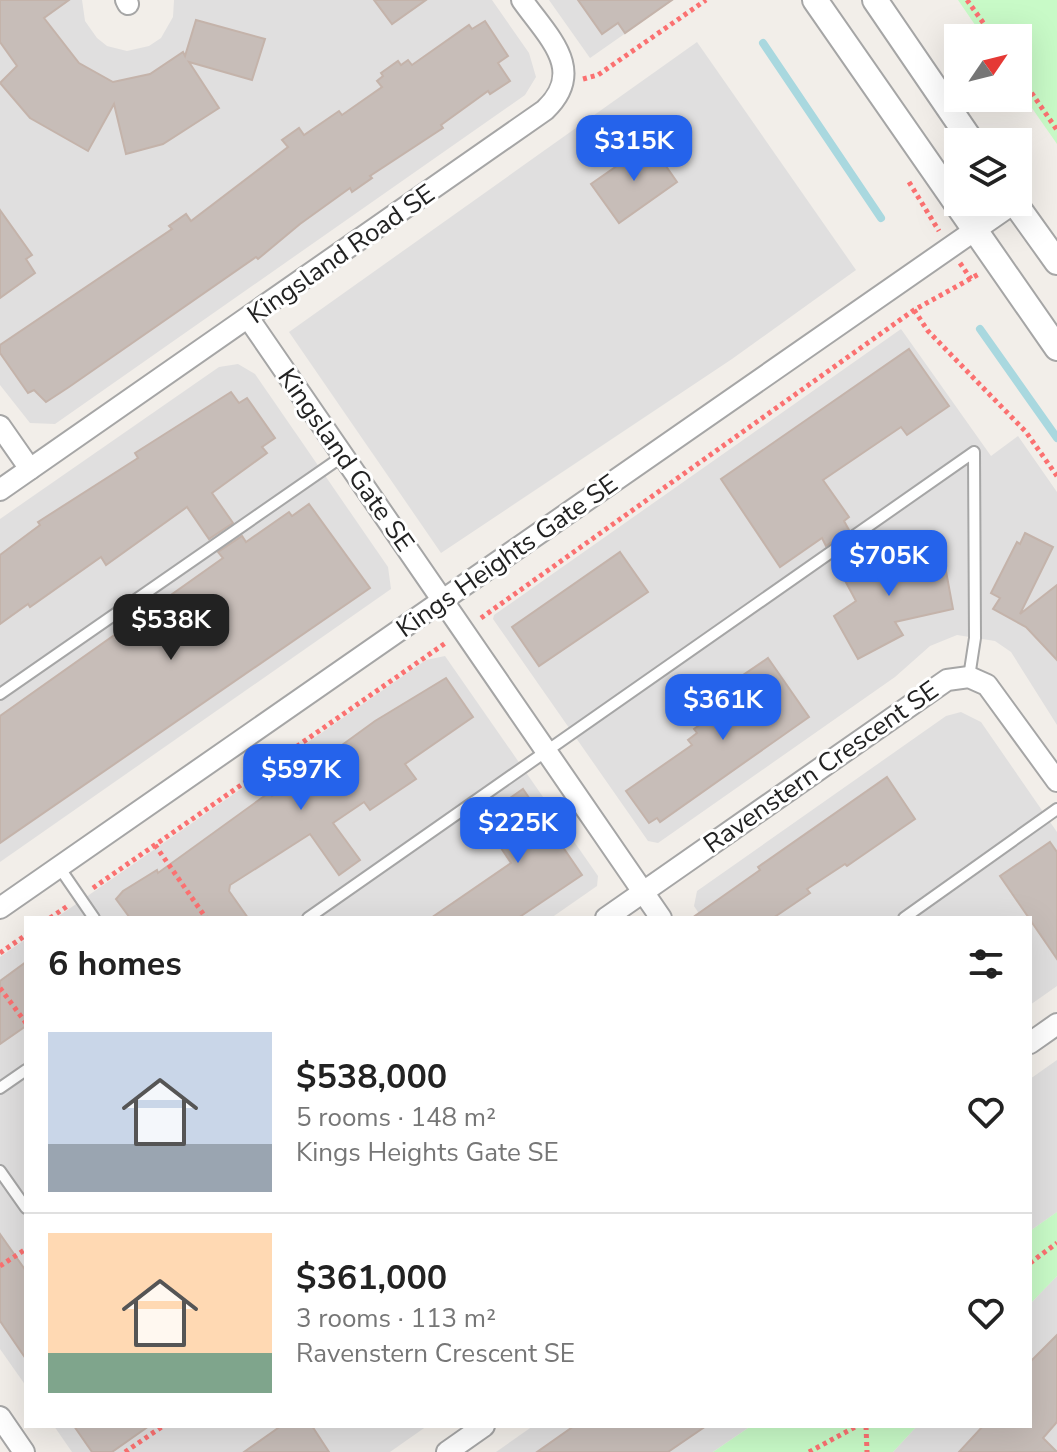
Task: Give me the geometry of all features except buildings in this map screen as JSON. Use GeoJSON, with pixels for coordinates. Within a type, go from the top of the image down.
{"type":"FeatureCollection","features":[{"type":"Feature","properties":{"kind":"street"},"geometry":{"type":"LineString","coordinates":[[522,0],[558,52],[564,66],[564,83]]}},
{"type":"Feature","properties":{"kind":"street"},"geometry":{"type":"LineString","coordinates":[[815,0],[1057,348]]}},
{"type":"Feature","properties":{"kind":"street"},"geometry":{"type":"LineString","coordinates":[[875,0],[962,128]]}},
{"type":"Feature","properties":{"kind":"street","name":"Kingsland Road SE"},"geometry":{"type":"LineString","coordinates":[[0,490],[545,110],[559,96],[564,83]]}},
{"type":"Feature","properties":{"kind":"street","name":"Kings Heights Gate SE"},"geometry":{"type":"LineString","coordinates":[[0,908],[994,216]]}},
{"type":"Feature","properties":{"kind":"street"},"geometry":{"type":"LineString","coordinates":[[1024,216],[1057,262]]}},
{"type":"Feature","properties":{"kind":"street","name":"Kingsland Gate SE"},"geometry":{"type":"LineString","coordinates":[[249,319],[660,916]]}},
{"type":"Feature","properties":{"kind":"street"},"geometry":{"type":"LineString","coordinates":[[0,426],[30,469]]}},
{"type":"Feature","properties":{"kind":"street","name":"Ravenstern Crescent SE"},"geometry":{"type":"LineString","coordinates":[[609,916],[947,680],[969,677],[987,685],[1057,781]]}},
{"type":"Feature","properties":{"kind":"street"},"geometry":{"type":"LineString","coordinates":[[1032,1042],[1057,1024]]}},
{"type":"Feature","properties":{"kind":"street"},"geometry":{"type":"LineString","coordinates":[[0,1417],[24,1452]]}},
{"type":"Feature","properties":{"kind":"street"},"geometry":{"type":"LineString","coordinates":[[447,1452],[481,1428]]}},
{"type":"Feature","properties":{"kind":"lane"},"geometry":{"type":"LineString","coordinates":[[311,916],[974,452],[975,638],[969,677]]}},
{"type":"Feature","properties":{"kind":"lane"},"geometry":{"type":"LineString","coordinates":[[0,694],[343,456]]}},
{"type":"Feature","properties":{"kind":"lane"},"geometry":{"type":"LineString","coordinates":[[907,916],[1057,809]]}},
{"type":"Feature","properties":{"kind":"lane"},"geometry":{"type":"LineString","coordinates":[[59,867],[93,916]]}},
{"type":"Feature","properties":{"kind":"lane"},"geometry":{"type":"LineString","coordinates":[[0,1088],[24,1071]]}},
{"type":"Feature","properties":{"kind":"lane"},"geometry":{"type":"LineString","coordinates":[[0,1171],[24,1205]]}},
{"type":"Feature","properties":{"kind":"path"},"geometry":{"type":"LineString","coordinates":[[564,83],[598,75],[706,0]]}},
{"type":"Feature","properties":{"kind":"path"},"geometry":{"type":"LineString","coordinates":[[967,0],[984,24]]}},
{"type":"Feature","properties":{"kind":"path"},"geometry":{"type":"LineString","coordinates":[[1032,93],[1057,130]]}},
{"type":"Feature","properties":{"kind":"path"},"geometry":{"type":"LineString","coordinates":[[53,916],[464,630],[914,310],[971,279]]}},
{"type":"Feature","properties":{"kind":"path"},"geometry":{"type":"LineString","coordinates":[[914,310],[928,331],[1026,432],[1057,476]]}},
{"type":"Feature","properties":{"kind":"path"},"geometry":{"type":"LineString","coordinates":[[155,845],[205,916]]}},
{"type":"Feature","properties":{"kind":"path"},"geometry":{"type":"LineString","coordinates":[[0,953],[24,936]]}},
{"type":"Feature","properties":{"kind":"path"},"geometry":{"type":"LineString","coordinates":[[0,988],[24,1020]]}},
{"type":"Feature","properties":{"kind":"path"},"geometry":{"type":"LineString","coordinates":[[1032,1262],[1057,1243]]}},
{"type":"Feature","properties":{"kind":"path"},"geometry":{"type":"LineString","coordinates":[[0,1266],[24,1250]]}},
{"type":"Feature","properties":{"kind":"path"},"geometry":{"type":"LineString","coordinates":[[125,1452],[160,1428]]}},
{"type":"Feature","properties":{"kind":"path"},"geometry":{"type":"LineString","coordinates":[[809,1452],[853,1428]]}},
{"type":"Feature","properties":{"kind":"path"},"geometry":{"type":"LineString","coordinates":[[866,1428],[867,1452]]}},
{"type":"Feature","properties":{"kind":"shaded area"},"geometry":{"type":"Polygon","coordinates":[[[0,0],[82,0],[85,21],[97,38],[107,46],[127,51],[149,46],[161,38],[173,17],[174,0],[492,0],[529,53],[536,77],[525,95],[55,424],[30,423],[0,385],[0,0]]]}},
{"type":"Feature","properties":{"kind":"shaded area"},"geometry":{"type":"Polygon","coordinates":[[[549,0],[673,0],[590,58],[549,0]]]}},
{"type":"Feature","properties":{"kind":"shaded area"},"geometry":{"type":"Polygon","coordinates":[[[697,42],[856,270],[732,359],[441,553],[289,332],[697,42]]]}},
{"type":"Feature","properties":{"kind":"shaded area"},"geometry":{"type":"Polygon","coordinates":[[[901,329],[991,456],[1018,436],[1057,492],[1057,725],[1011,652],[995,641],[957,635],[930,646],[895,677],[658,843],[648,841],[493,619],[494,615],[901,329]]]}},
{"type":"Feature","properties":{"kind":"shaded area"},"geometry":{"type":"Polygon","coordinates":[[[238,364],[255,374],[388,567],[391,589],[0,862],[0,519],[219,367],[238,364]]]}},
{"type":"Feature","properties":{"kind":"shaded area"},"geometry":{"type":"Polygon","coordinates":[[[445,656],[598,876],[597,886],[554,916],[59,916],[426,660],[445,656]]]}},
{"type":"Feature","properties":{"kind":"shaded area"},"geometry":{"type":"Polygon","coordinates":[[[961,712],[981,722],[1057,832],[1057,986],[1032,1004],[1032,916],[701,916],[694,906],[697,891],[946,716],[961,712]]]}},
{"type":"Feature","properties":{"kind":"shaded area"},"geometry":{"type":"Polygon","coordinates":[[[24,940],[24,1383],[0,1349],[0,957],[24,940]]]}},
{"type":"Feature","properties":{"kind":"shaded area"},"geometry":{"type":"Polygon","coordinates":[[[1057,1060],[1057,1212],[1032,1230],[1032,1078],[1057,1060]]]}},
{"type":"Feature","properties":{"kind":"shaded area"},"geometry":{"type":"Polygon","coordinates":[[[1057,1276],[1057,1452],[893,1452],[915,1428],[1032,1428],[1032,1302],[1057,1276]]]}},
{"type":"Feature","properties":{"kind":"shaded area"},"geometry":{"type":"Polygon","coordinates":[[[55,1428],[424,1428],[390,1452],[72,1452],[55,1428]]]}},
{"type":"Feature","properties":{"kind":"shaded area"},"geometry":{"type":"Polygon","coordinates":[[[530,1428],[748,1428],[713,1452],[496,1452],[530,1428]]]}},
{"type":"Feature","properties":{"kind":"green space"},"geometry":{"type":"Polygon","coordinates":[[[958,0],[1057,0],[1057,144],[1032,108],[1032,24],[974,24],[958,0]]]}},
{"type":"Feature","properties":{"kind":"green space"},"geometry":{"type":"Polygon","coordinates":[[[1057,1212],[1057,1276],[1032,1302],[1032,1230],[1057,1212]]]}},
{"type":"Feature","properties":{"kind":"green space"},"geometry":{"type":"Polygon","coordinates":[[[748,1428],[915,1428],[893,1452],[713,1452],[748,1428]]]}},
{"type":"Feature","properties":{"kind":"waterway"},"geometry":{"type":"LineString","coordinates":[[763,43],[881,218]]}},
{"type":"Feature","properties":{"kind":"waterway"},"geometry":{"type":"LineString","coordinates":[[980,329],[1057,438]]}}]}
